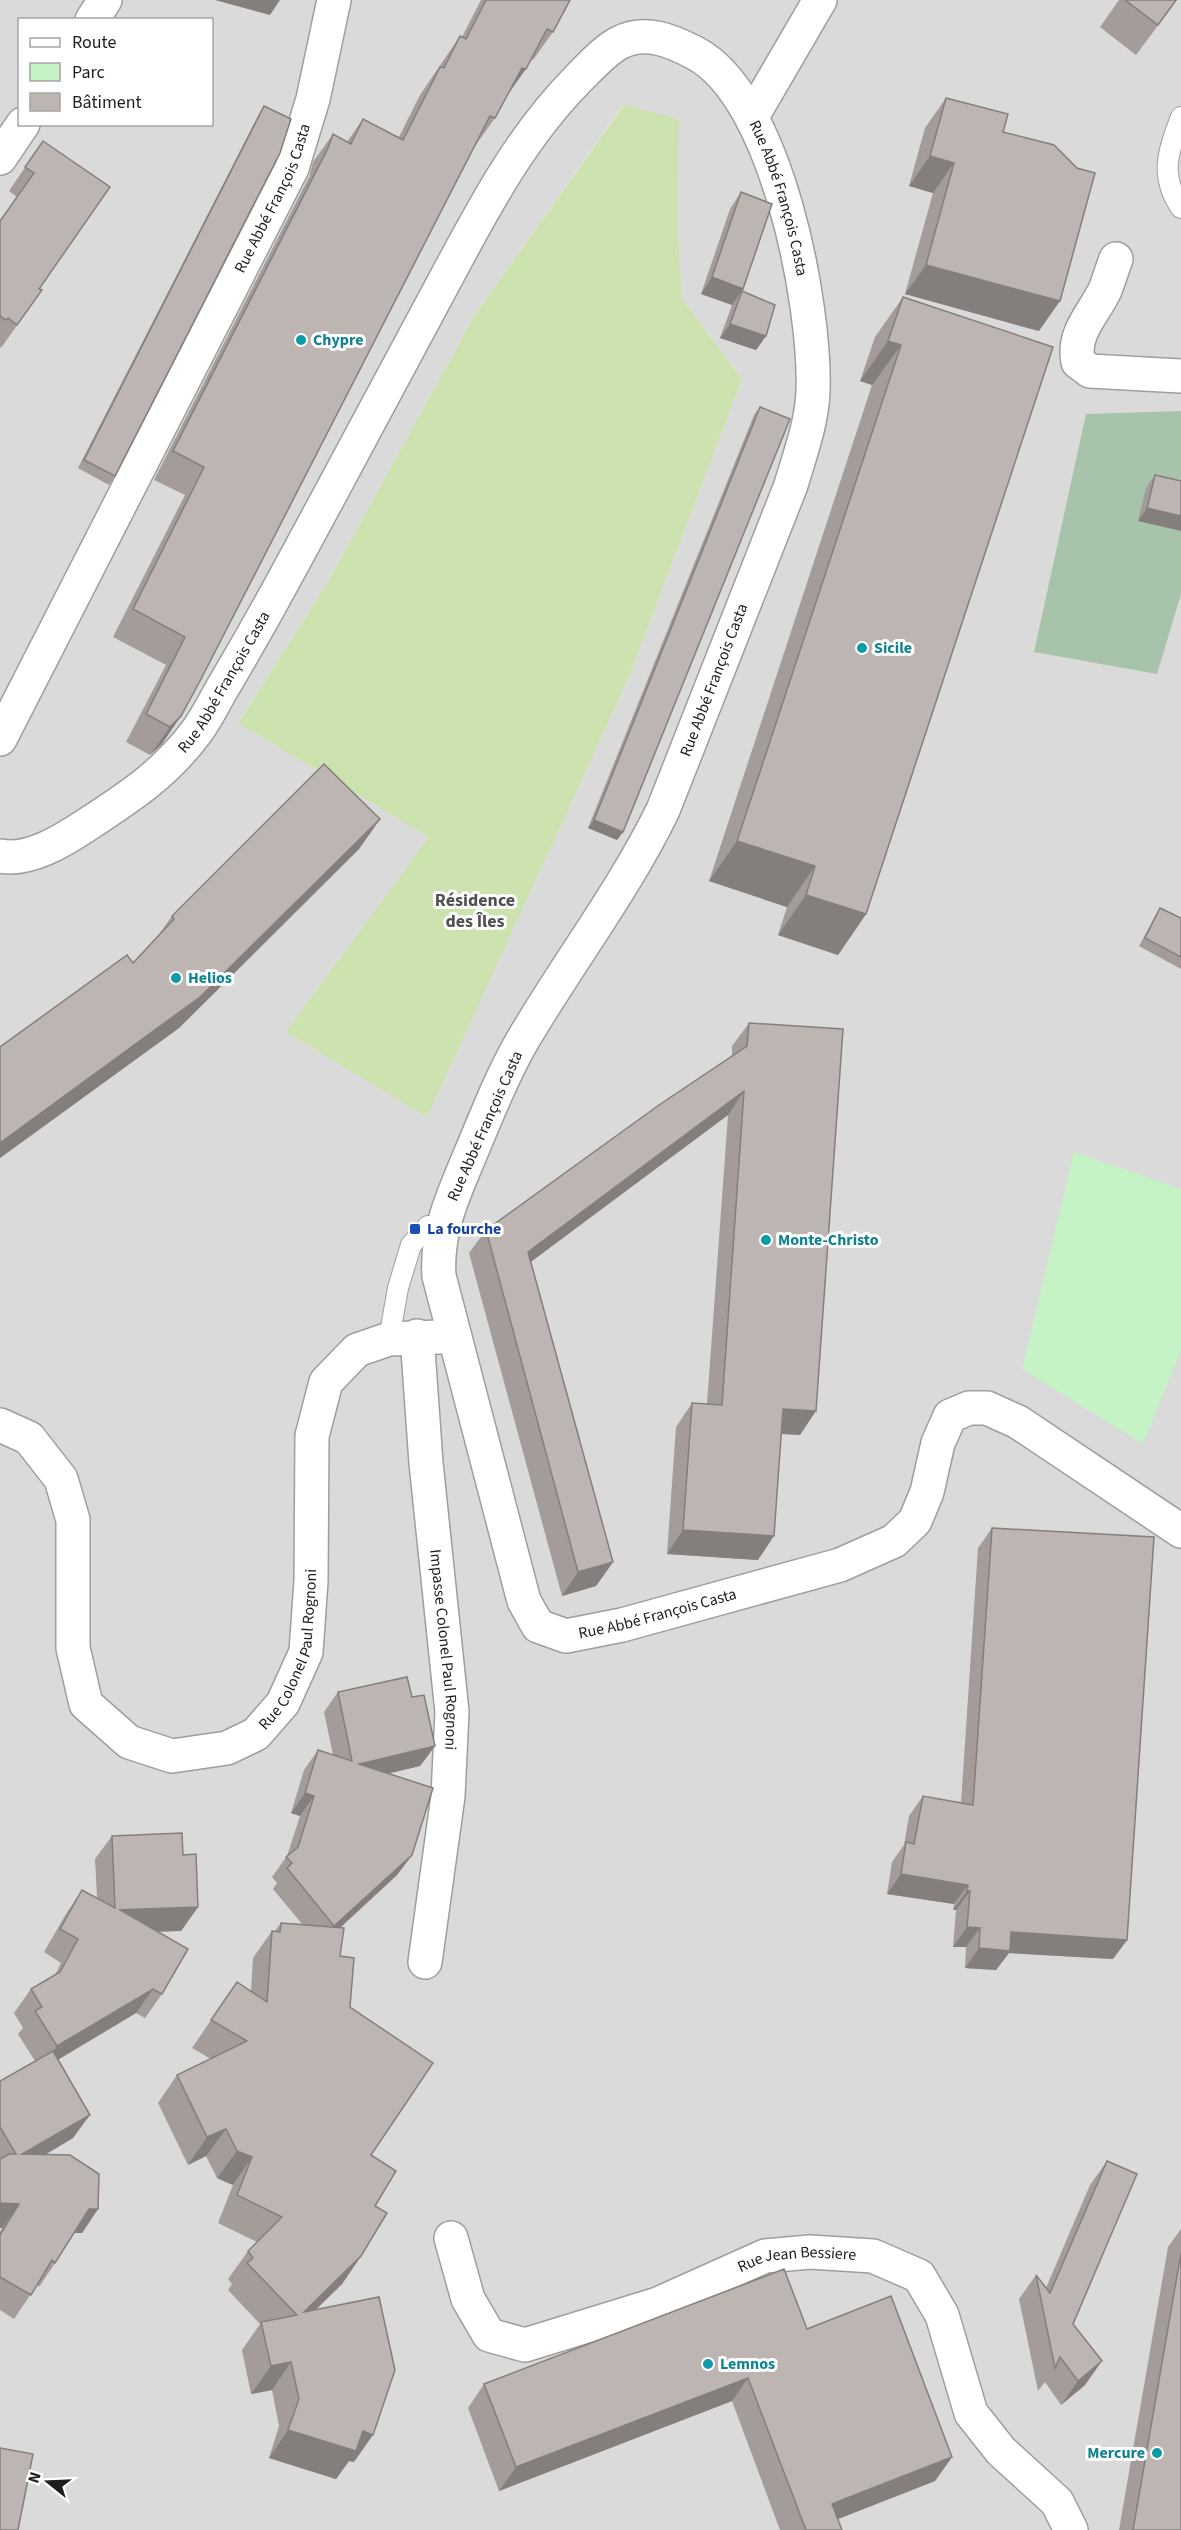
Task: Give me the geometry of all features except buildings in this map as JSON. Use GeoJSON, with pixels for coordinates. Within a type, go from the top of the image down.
{"type":"FeatureCollection","features":[{"type":"Feature","properties":{"kind":"street"},"geometry":{"type":"LineString","coordinates":[[93,18],[105,0]]}},
{"type":"Feature","properties":{"kind":"street","name":"Rue Abbé François Casta"},"geometry":{"type":"LineString","coordinates":[[0,739],[292,168],[313,99],[334,0]]}},
{"type":"Feature","properties":{"kind":"street"},"geometry":{"type":"LineString","coordinates":[[753,115],[820,0]]}},
{"type":"Feature","properties":{"kind":"street","name":"Rue Abbé François Casta"},"geometry":{"type":"LineString","coordinates":[[0,856],[13,859],[65,839],[146,787],[197,730],[263,618],[492,192],[549,109],[588,69],[620,43],[644,36],[667,40],[701,56],[725,80],[753,115],[788,214],[805,292],[812,350],[813,395],[805,439],[791,485],[663,810],[639,860],[520,1045],[492,1103],[442,1226],[437,1250],[439,1276],[524,1601],[538,1626],[566,1636],[622,1625],[840,1565],[894,1541],[915,1521],[927,1492],[938,1443],[950,1416],[969,1408],[987,1408],[1018,1422],[1181,1531]]}},
{"type":"Feature","properties":{"kind":"street"},"geometry":{"type":"LineString","coordinates":[[0,158],[22,126]]}},
{"type":"Feature","properties":{"kind":"street"},"geometry":{"type":"LineString","coordinates":[[1116,259],[1105,290],[1082,329],[1075,348],[1078,362],[1090,371],[1181,376]]}},
{"type":"Feature","properties":{"kind":"street","name":"Rue Colonel Paul Rognoni"},"geometry":{"type":"LineString","coordinates":[[0,1425],[29,1438],[61,1479],[73,1520],[73,1647],[86,1704],[129,1742],[172,1756],[227,1748],[256,1734],[284,1703],[306,1652],[311,1581],[312,1436],[326,1382],[357,1350],[403,1338],[439,1336],[453,1332]]}},
{"type":"Feature","properties":{"kind":"street","name":"Impasse Colonel Paul Rognoni"},"geometry":{"type":"LineString","coordinates":[[403,1338],[426,1463],[452,1712],[448,1796],[425,1962]]}},
{"type":"Feature","properties":{"kind":"street","name":"Rue Jean Bessiere"},"geometry":{"type":"LineString","coordinates":[[451,2238],[468,2299],[489,2335],[525,2345],[658,2304],[765,2256],[810,2252],[873,2256],[919,2276],[942,2315],[971,2413],[1001,2451],[1057,2502],[1071,2530]]}},
{"type":"Feature","properties":{"kind":"lane"},"geometry":{"type":"LineString","coordinates":[[1181,117],[1168,153],[1167,175],[1173,197],[1181,208]]}},
{"type":"Feature","properties":{"kind":"lane"},"geometry":{"type":"LineString","coordinates":[[403,1338],[398,1288],[411,1245],[428,1226],[442,1226]]}},
{"type":"Feature","properties":{"kind":"shaded area"},"geometry":{"type":"Polygon","coordinates":[[[0,0],[1181,0],[1181,2530],[0,2530],[0,0]],[[623,105],[474,316],[329,580],[238,722],[430,837],[286,1032],[427,1116],[629,677],[742,379],[682,299],[677,212],[623,105]]]}},
{"type":"Feature","properties":{"kind":"green space"},"geometry":{"type":"Polygon","coordinates":[[[624,105],[679,119],[677,212],[682,299],[742,379],[629,677],[427,1117],[286,1032],[429,837],[238,723],[329,580],[474,316],[624,105]]]}},
{"type":"Feature","properties":{"kind":"green space"},"geometry":{"type":"Polygon","coordinates":[[[1181,411],[1181,594],[1157,674],[1034,652],[1086,414],[1181,411]]]}},
{"type":"Feature","properties":{"kind":"green space"},"geometry":{"type":"Polygon","coordinates":[[[1074,1152],[1181,1189],[1181,1350],[1143,1444],[1022,1369],[1074,1152]]]}},
{"type":"Feature","properties":{"kind":"place","name":"Chypre"},"geometry":{"type":"Point","coordinates":[301,340]}},
{"type":"Feature","properties":{"kind":"place","name":"Sicile"},"geometry":{"type":"Point","coordinates":[862,648]}},
{"type":"Feature","properties":{"kind":"place","name":"Helios"},"geometry":{"type":"Point","coordinates":[176,978]}},
{"type":"Feature","properties":{"kind":"place","name":"La fourche"},"geometry":{"type":"Point","coordinates":[415,1229]}},
{"type":"Feature","properties":{"kind":"place","name":"Monte-Christo"},"geometry":{"type":"Point","coordinates":[766,1240]}},
{"type":"Feature","properties":{"kind":"place","name":"Lemnos"},"geometry":{"type":"Point","coordinates":[708,2364]}},
{"type":"Feature","properties":{"kind":"place","name":"Mercure"},"geometry":{"type":"Point","coordinates":[1157,2453]}},
{"type":"Feature","properties":{"kind":"district","name":"Résidence des Îles"},"geometry":{"type":"Point","coordinates":[475,910]}}]}
